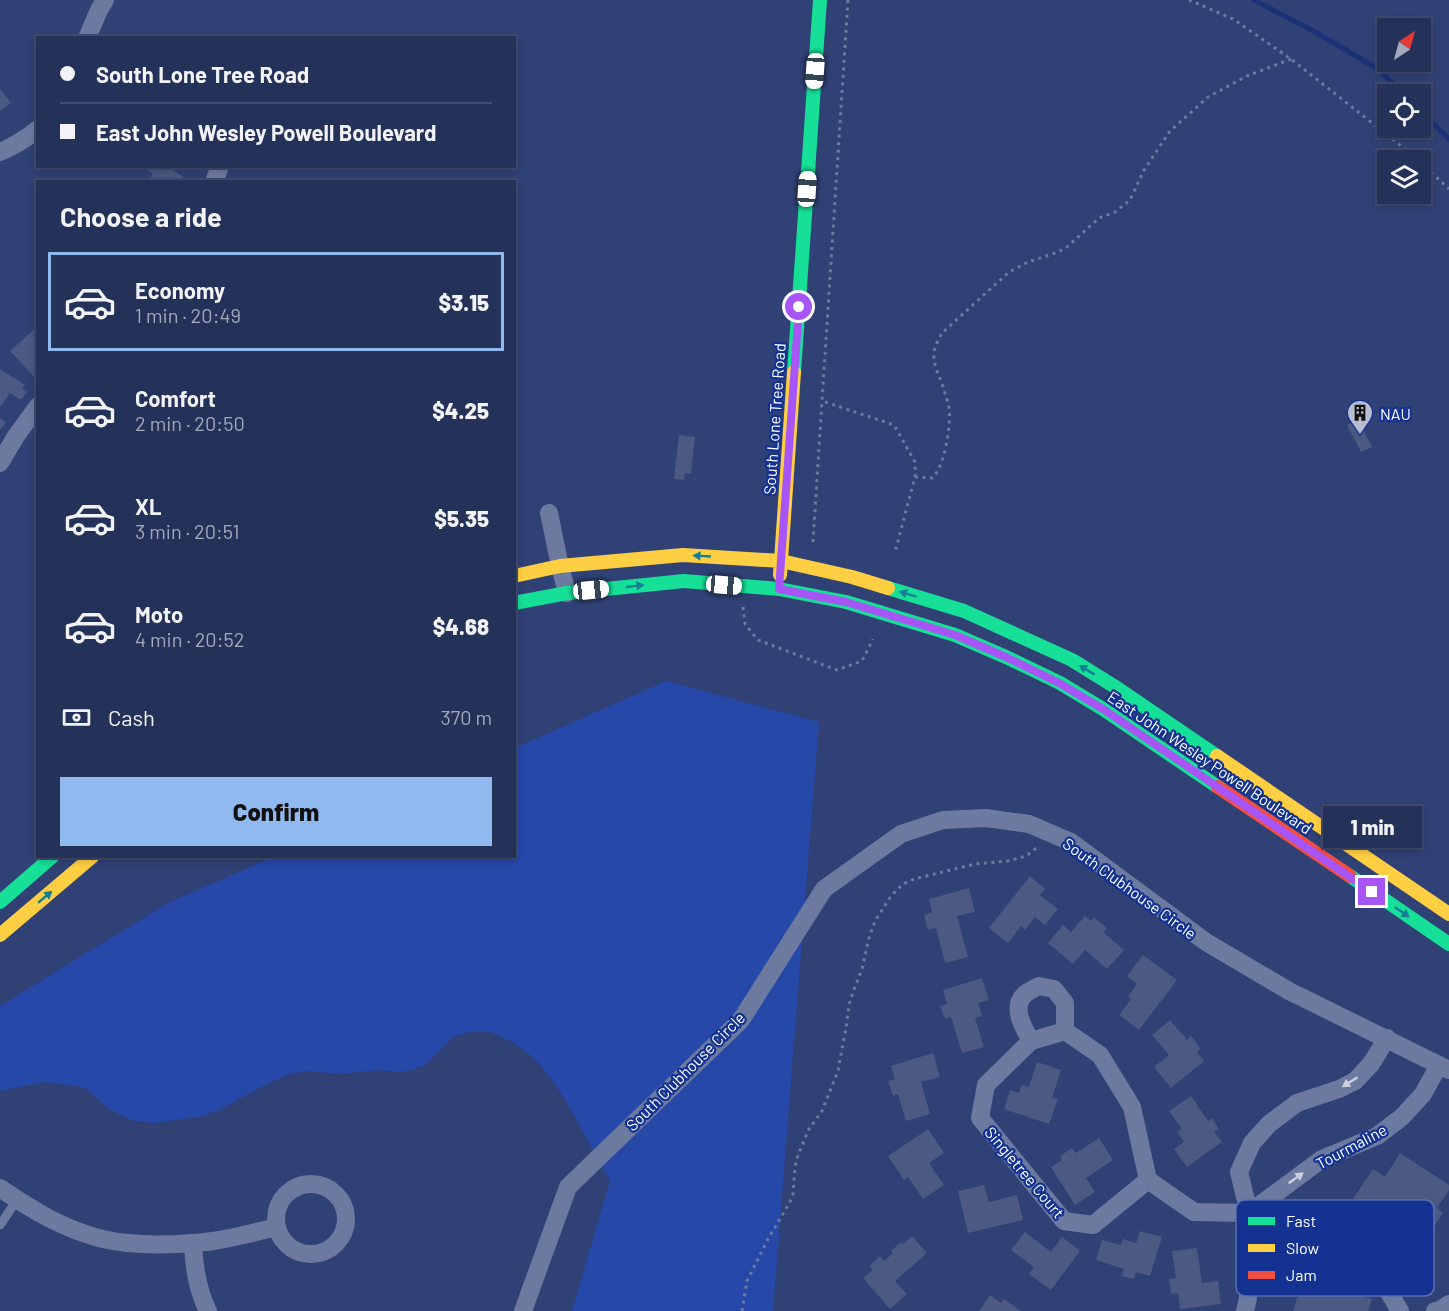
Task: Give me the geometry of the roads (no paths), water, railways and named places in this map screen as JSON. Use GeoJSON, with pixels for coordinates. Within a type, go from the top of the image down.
{"type":"FeatureCollection","features":[{"type":"Feature","properties":{"kind":"street"},"geometry":{"type":"LineString","coordinates":[[88,36],[105,0]]}},
{"type":"Feature","properties":{"kind":"street","name":"South Lone Tree Road"},"geometry":{"type":"LineString","coordinates":[[779,589],[820,0]]}},
{"type":"Feature","properties":{"kind":"street"},"geometry":{"type":"LineString","coordinates":[[0,152],[14,146],[36,131]]}},
{"type":"Feature","properties":{"kind":"street"},"geometry":{"type":"LineString","coordinates":[[0,463],[36,409]]}},
{"type":"Feature","properties":{"kind":"street"},"geometry":{"type":"LineString","coordinates":[[549,513],[567,593]]}},
{"type":"Feature","properties":{"kind":"street","name":"East John Wesley Powell Boulevard"},"geometry":{"type":"LineString","coordinates":[[516,576],[560,566],[683,555],[781,561],[852,578],[964,611],[1072,660],[1127,694],[1449,914]]}},
{"type":"Feature","properties":{"kind":"street","name":"East John Wesley Powell Boulevard"},"geometry":{"type":"LineString","coordinates":[[516,603],[567,593],[684,581],[779,589],[846,602],[955,635],[1059,683],[1103,709],[1449,944]]}},
{"type":"Feature","properties":{"kind":"street","name":"South Clubhouse Circle"},"geometry":{"type":"LineString","coordinates":[[524,1311],[568,1187],[741,1020],[824,889],[901,834],[943,820],[986,818],[1029,824],[1063,838],[1206,942],[1289,991],[1444,1067]]}},
{"type":"Feature","properties":{"kind":"street"},"geometry":{"type":"LineString","coordinates":[[0,902],[51,858]]}},
{"type":"Feature","properties":{"kind":"street"},"geometry":{"type":"LineString","coordinates":[[0,935],[91,858]]}},
{"type":"Feature","properties":{"kind":"street"},"geometry":{"type":"LineString","coordinates":[[1031,1041],[1020,1022],[1018,1008],[1024,995],[1039,986],[1054,989],[1065,1003],[1065,1031],[1100,1055],[1132,1107],[1148,1180],[1194,1212],[1236,1213]]}},
{"type":"Feature","properties":{"kind":"street","name":"Singletree Court"},"geometry":{"type":"LineString","coordinates":[[1065,1031],[1031,1041],[986,1085],[980,1118],[1064,1221],[1093,1225],[1148,1180]]}},
{"type":"Feature","properties":{"kind":"street"},"geometry":{"type":"LineString","coordinates":[[1246,1200],[1239,1172],[1252,1143],[1269,1124],[1297,1103],[1339,1089],[1354,1081],[1371,1064],[1387,1038]]}},
{"type":"Feature","properties":{"kind":"street","name":"Tourmaline"},"geometry":{"type":"LineString","coordinates":[[1267,1200],[1322,1159],[1377,1136],[1402,1117],[1444,1067]]}},
{"type":"Feature","properties":{"kind":"street"},"geometry":{"type":"LineString","coordinates":[[0,1188],[17,1200],[67,1227],[119,1242],[157,1245],[213,1242],[276,1227]]}},
{"type":"Feature","properties":{"kind":"street"},"geometry":{"type":"LineString","coordinates":[[194,1243],[198,1289],[208,1311]]}},
{"type":"Feature","properties":{"kind":"street"},"geometry":{"type":"LineString","coordinates":[[1245,1311],[1248,1296]]}},
{"type":"Feature","properties":{"kind":"street"},"geometry":{"type":"LineString","coordinates":[[1391,1296],[1400,1311]]}},
{"type":"Feature","properties":{"kind":"street"},"geometry":{"type":"LineString","coordinates":[[1435,1311],[1449,1304]]}},
{"type":"Feature","properties":{"kind":"lane"},"geometry":{"type":"LineString","coordinates":[[0,1225],[17,1200]]}},
{"type":"Feature","properties":{"kind":"waterway"},"geometry":{"type":"LineString","coordinates":[[1254,0],[1378,69],[1394,84]]}},
{"type":"Feature","properties":{"kind":"waterway"},"geometry":{"type":"LineString","coordinates":[[1431,122],[1449,139]]}},
{"type":"Feature","properties":{"kind":"place","name":"NAU"},"geometry":{"type":"Point","coordinates":[1360,436]}}]}
